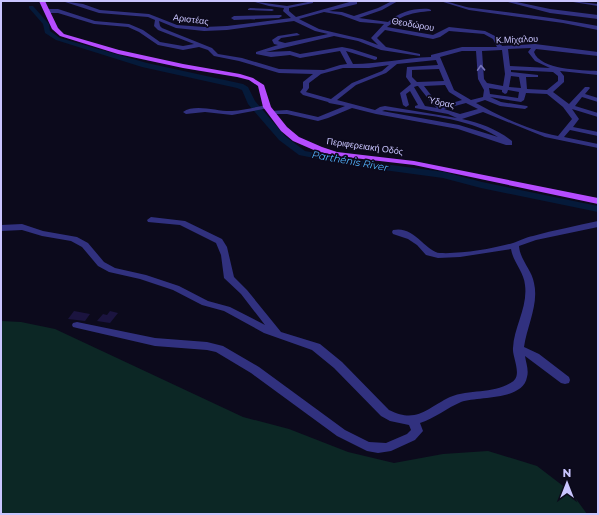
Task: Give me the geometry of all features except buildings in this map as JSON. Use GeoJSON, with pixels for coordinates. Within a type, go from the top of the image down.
{"type":"FeatureCollection","features":[{"type":"Feature","properties":{"kind":"main road","name":"Περιφερειακή Οδός"},"geometry":{"type":"LineString","coordinates":[[42,1],[48,11],[55,30],[62,35],[118,52],[183,66],[238,75],[251,79],[258,83],[262,88],[267,109],[291,135],[306,144],[319,149],[348,155],[419,164],[598,201]]}},
{"type":"Feature","properties":{"kind":"street","name":"Αριστέας"},"geometry":{"type":"LineString","coordinates":[[64,1],[83,5],[95,10],[147,16],[176,26],[204,29],[227,28],[293,17]]}},
{"type":"Feature","properties":{"kind":"street"},"geometry":{"type":"LineString","coordinates":[[253,1],[286,9],[293,17],[317,30],[360,40],[385,49],[438,57]]}},
{"type":"Feature","properties":{"kind":"street"},"geometry":{"type":"LineString","coordinates":[[234,18],[293,17],[355,3],[355,1]]}},
{"type":"Feature","properties":{"kind":"street"},"geometry":{"type":"LineString","coordinates":[[354,18],[380,10],[396,1]]}},
{"type":"Feature","properties":{"kind":"street"},"geometry":{"type":"LineString","coordinates":[[442,1],[469,8],[538,14],[573,13]]}},
{"type":"Feature","properties":{"kind":"street"},"geometry":{"type":"LineString","coordinates":[[506,1],[538,14]]}},
{"type":"Feature","properties":{"kind":"street"},"geometry":{"type":"LineString","coordinates":[[528,1],[573,13],[598,17]]}},
{"type":"Feature","properties":{"kind":"street"},"geometry":{"type":"LineString","coordinates":[[573,13],[577,1],[597,4]]}},
{"type":"Feature","properties":{"kind":"street"},"geometry":{"type":"LineString","coordinates":[[250,9],[286,9],[311,2]]}},
{"type":"Feature","properties":{"kind":"street"},"geometry":{"type":"LineString","coordinates":[[478,6],[538,14],[598,28]]}},
{"type":"Feature","properties":{"kind":"street"},"geometry":{"type":"LineString","coordinates":[[385,49],[374,38],[395,18],[419,9],[429,10]]}},
{"type":"Feature","properties":{"kind":"street"},"geometry":{"type":"LineString","coordinates":[[48,11],[58,11],[94,22],[130,26],[141,31],[154,41],[178,47],[186,48],[200,45]]}},
{"type":"Feature","properties":{"kind":"street","name":"Θεοδώρου"},"geometry":{"type":"LineString","coordinates":[[321,11],[340,13],[354,18],[433,37],[438,37],[444,30],[449,29],[485,33],[495,38],[502,47]]}},
{"type":"Feature","properties":{"kind":"street"},"geometry":{"type":"LineString","coordinates":[[157,20],[156,26],[160,29],[210,49],[214,54],[240,59],[277,70],[325,72],[339,66],[369,66],[438,57]]}},
{"type":"Feature","properties":{"kind":"street"},"geometry":{"type":"LineString","coordinates":[[333,34],[258,53],[276,55],[290,53],[300,56],[342,50],[352,51],[374,58]]}},
{"type":"Feature","properties":{"kind":"street"},"geometry":{"type":"LineString","coordinates":[[285,45],[276,42],[275,40],[279,37],[297,35]]}},
{"type":"Feature","properties":{"kind":"street"},"geometry":{"type":"LineString","coordinates":[[535,46],[531,52],[531,56],[539,62],[553,67],[561,75],[561,82],[549,92]]}},
{"type":"Feature","properties":{"kind":"street","name":"Κ.Μίχαλου"},"geometry":{"type":"LineString","coordinates":[[438,57],[460,50],[535,46],[598,54]]}},
{"type":"Feature","properties":{"kind":"street"},"geometry":{"type":"LineString","coordinates":[[502,47],[507,71],[504,97]]}},
{"type":"Feature","properties":{"kind":"street"},"geometry":{"type":"LineString","coordinates":[[479,49],[481,79],[487,90],[486,96]]}},
{"type":"Feature","properties":{"kind":"street"},"geometry":{"type":"LineString","coordinates":[[342,50],[348,58],[350,65]]}},
{"type":"Feature","properties":{"kind":"street"},"geometry":{"type":"LineString","coordinates":[[438,57],[451,91],[484,110],[523,127],[559,139],[598,146]]}},
{"type":"Feature","properties":{"kind":"street"},"geometry":{"type":"LineString","coordinates":[[331,102],[354,84],[384,72],[395,62]]}},
{"type":"Feature","properties":{"kind":"street"},"geometry":{"type":"LineString","coordinates":[[420,68],[441,67]]}},
{"type":"Feature","properties":{"kind":"street","name":"Ύδρας"},"geometry":{"type":"LineString","coordinates":[[449,83],[418,85],[409,77],[408,69],[420,68],[418,85],[422,107],[440,109],[463,118],[484,110]]}},
{"type":"Feature","properties":{"kind":"street"},"geometry":{"type":"LineString","coordinates":[[526,73],[555,70],[598,73]]}},
{"type":"Feature","properties":{"kind":"street"},"geometry":{"type":"LineString","coordinates":[[507,71],[526,73],[536,76]]}},
{"type":"Feature","properties":{"kind":"street"},"geometry":{"type":"LineString","coordinates":[[318,72],[306,82],[306,88],[303,92],[306,95],[331,102],[459,127],[509,143],[491,131],[463,118],[385,108],[378,110]]}},
{"type":"Feature","properties":{"kind":"street"},"geometry":{"type":"LineString","coordinates":[[406,105],[403,93],[418,85],[440,109],[486,96],[522,100],[526,73]]}},
{"type":"Feature","properties":{"kind":"street"},"geometry":{"type":"LineString","coordinates":[[484,85],[529,92],[549,92],[567,106],[576,118],[559,139]]}},
{"type":"Feature","properties":{"kind":"street"},"geometry":{"type":"LineString","coordinates":[[567,106],[581,96],[587,88]]}},
{"type":"Feature","properties":{"kind":"street"},"geometry":{"type":"LineString","coordinates":[[486,96],[500,104],[525,107]]}},
{"type":"Feature","properties":{"kind":"street"},"geometry":{"type":"LineString","coordinates":[[581,96],[598,100]]}},
{"type":"Feature","properties":{"kind":"street"},"geometry":{"type":"LineString","coordinates":[[387,102],[422,107]]}},
{"type":"Feature","properties":{"kind":"street"},"geometry":{"type":"LineString","coordinates":[[186,112],[205,110],[232,113],[254,109],[267,109],[318,119],[351,106]]}},
{"type":"Feature","properties":{"kind":"street"},"geometry":{"type":"LineString","coordinates":[[567,106],[598,115]]}},
{"type":"Feature","properties":{"kind":"street"},"geometry":{"type":"LineString","coordinates":[[569,128],[598,134]]}},
{"type":"Feature","properties":{"kind":"street"},"geometry":{"type":"LineString","coordinates":[[151,220],[182,223],[219,241],[226,255],[229,278],[244,292],[278,334]]}},
{"type":"Feature","properties":{"kind":"street"},"geometry":{"type":"LineString","coordinates":[[396,232],[411,236],[422,244],[430,253],[438,256],[515,245],[533,238],[598,224]]}},
{"type":"Feature","properties":{"kind":"street"},"geometry":{"type":"LineString","coordinates":[[1,228],[22,227],[42,233],[74,239],[84,245],[101,264],[112,270],[143,277],[176,288],[205,303],[227,309],[250,323],[303,342],[323,352],[353,379],[385,413],[399,419],[414,421],[424,419],[457,399],[496,393],[517,385],[522,376],[518,348],[530,290],[529,280],[516,253],[515,245]]}},
{"type":"Feature","properties":{"kind":"street"},"geometry":{"type":"LineString","coordinates":[[78,324],[155,342],[207,346],[219,349],[255,370],[341,433],[366,446],[388,448],[411,437],[417,431],[414,421]]}},
{"type":"Feature","properties":{"kind":"street"},"geometry":{"type":"LineString","coordinates":[[518,348],[535,357],[565,380]]}},
{"type":"Feature","properties":{"kind":"green space"},"geometry":{"type":"Polygon","coordinates":[[[1,321],[21,322],[55,329],[243,417],[289,429],[348,452],[394,463],[443,454],[488,451],[537,466],[571,492],[587,514],[1,514],[1,321]]]}},
{"type":"Feature","properties":{"kind":"waterway","name":"Parthénis River"},"geometry":{"type":"LineString","coordinates":[[31,7],[46,24],[47,32],[58,39],[145,65],[240,86],[245,89],[251,102],[282,138],[302,153],[354,163],[444,175],[481,185],[598,209]]}}]}
